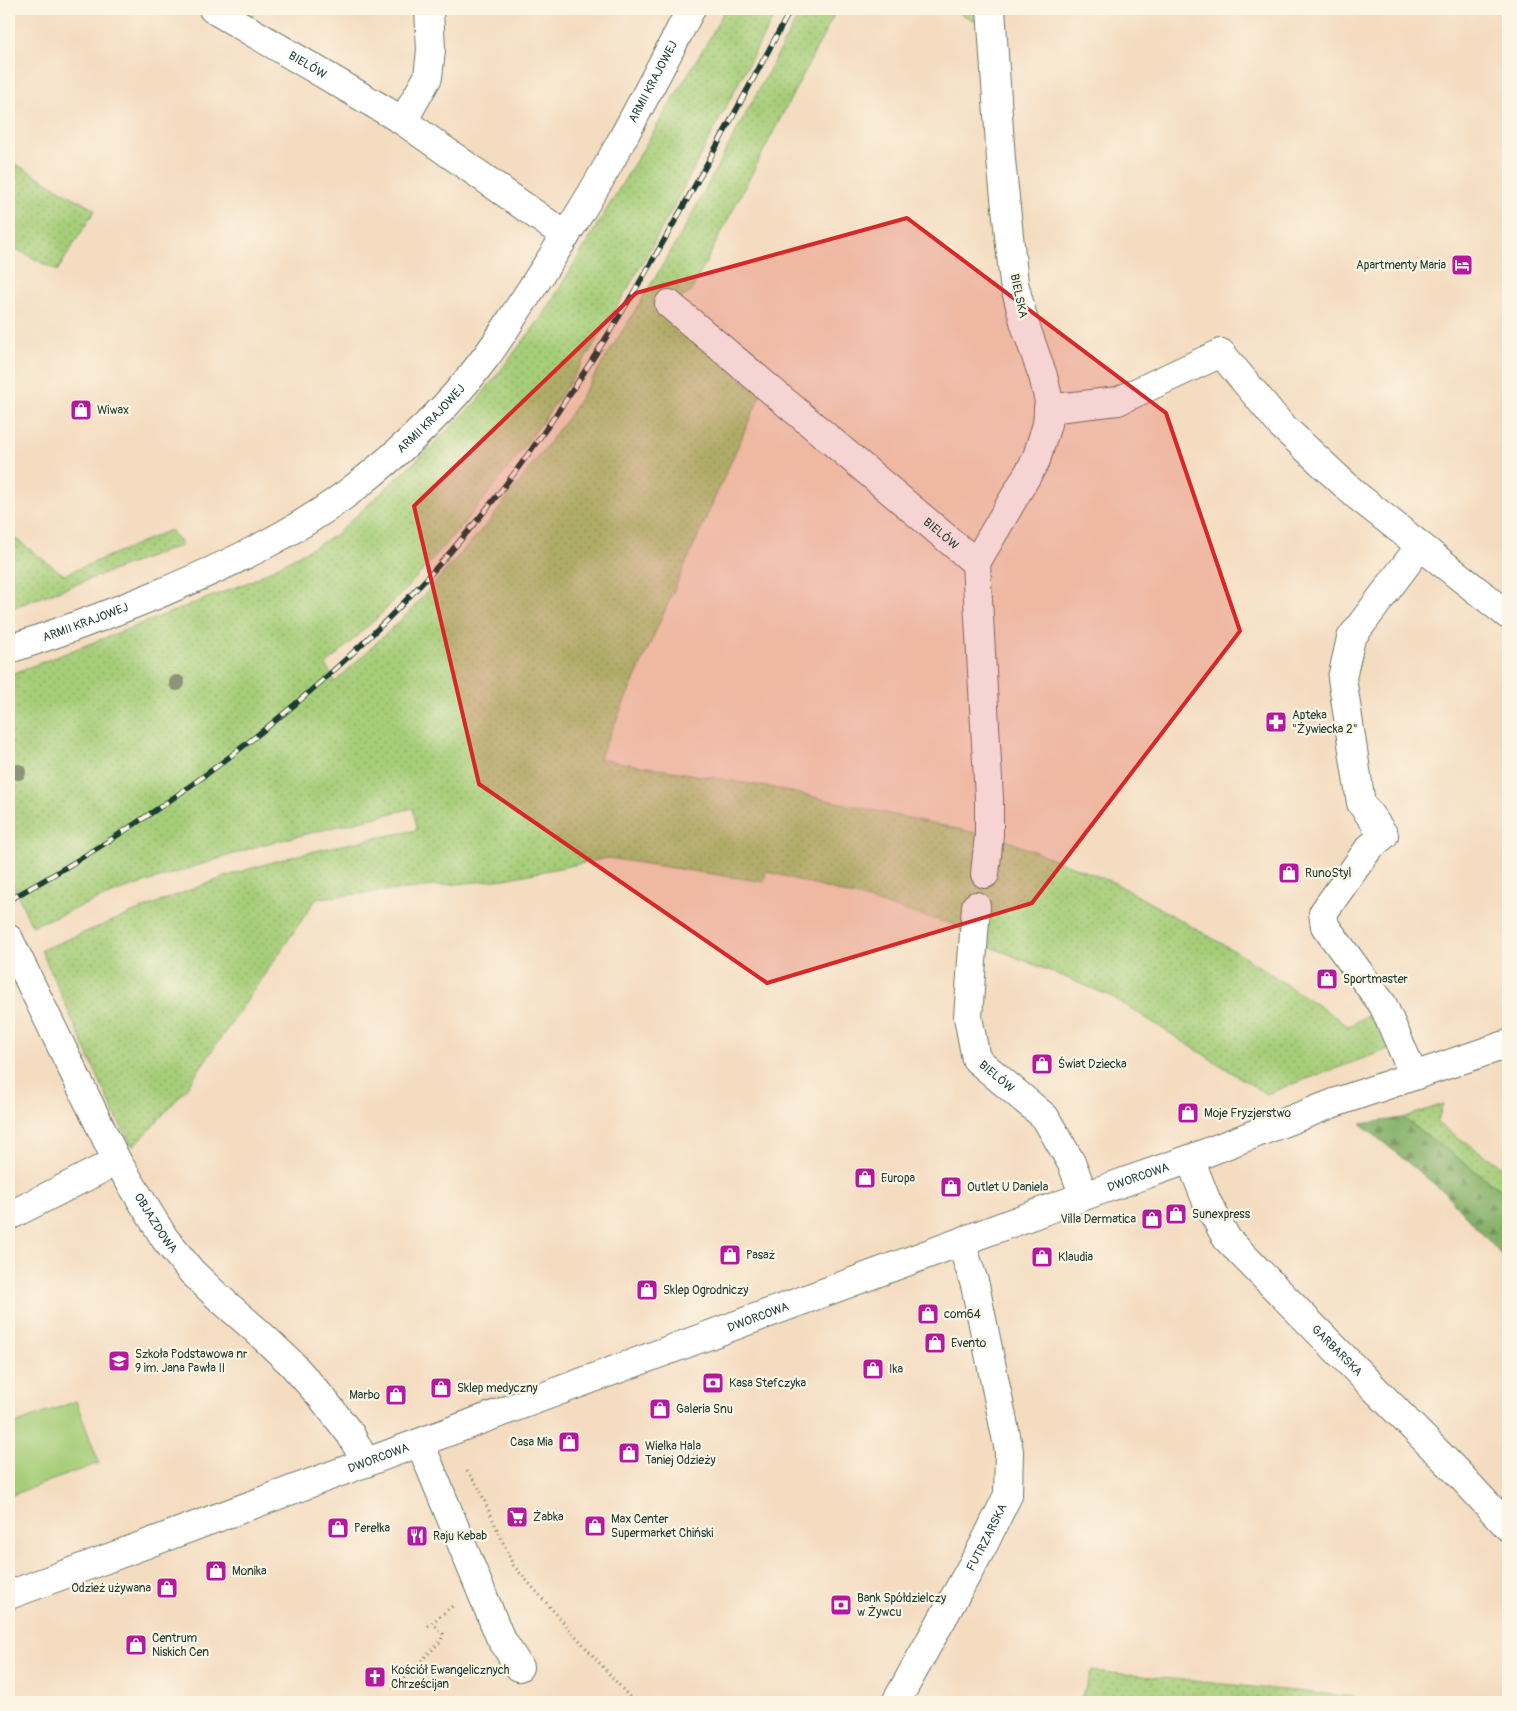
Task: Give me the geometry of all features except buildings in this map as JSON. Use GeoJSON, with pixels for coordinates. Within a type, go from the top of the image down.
{"type":"FeatureCollection","features":[{"type":"Feature","properties":{"kind":"street","name":"BIELÓW"},"geometry":{"type":"LineString","coordinates":[[213,9],[403,121],[566,236]]}},
{"type":"Feature","properties":{"kind":"street"},"geometry":{"type":"LineString","coordinates":[[403,121],[428,77],[431,50],[429,9]]}},
{"type":"Feature","properties":{"kind":"street","name":"ARMII KRAJOWEJ"},"geometry":{"type":"LineString","coordinates":[[9,649],[64,632],[196,578],[297,527],[348,493],[412,438],[446,403],[484,359],[566,236],[617,148],[691,9]]}},
{"type":"Feature","properties":{"kind":"street","name":"BIELSKA"},"geometry":{"type":"LineString","coordinates":[[976,563],[1036,460],[1047,424],[1049,401],[1014,283],[1001,160],[992,9]]}},
{"type":"Feature","properties":{"kind":"street","name":"BIELÓW"},"geometry":{"type":"LineString","coordinates":[[669,304],[976,563]]}},
{"type":"Feature","properties":{"kind":"street"},"geometry":{"type":"LineString","coordinates":[[1048,409],[1118,401],[1221,353],[1281,425],[1356,495],[1508,615]]}},
{"type":"Feature","properties":{"kind":"street"},"geometry":{"type":"LineString","coordinates":[[1414,1076],[1383,1005],[1324,926],[1323,913],[1369,848],[1384,835],[1361,803],[1342,678],[1351,638],[1420,546]]}},
{"type":"Feature","properties":{"kind":"street"},"geometry":{"type":"LineString","coordinates":[[976,563],[989,798],[989,835],[985,874]]}},
{"type":"Feature","properties":{"kind":"street","name":"BIELÓW"},"geometry":{"type":"LineString","coordinates":[[976,906],[968,1018],[976,1059],[1045,1117],[1072,1164],[1084,1196]]}},
{"type":"Feature","properties":{"kind":"street","name":"OBJAZDOWA"},"geometry":{"type":"LineString","coordinates":[[9,939],[117,1161],[165,1239],[190,1271],[257,1331],[303,1376],[351,1435],[366,1463]]}},
{"type":"Feature","properties":{"kind":"street","name":"DWORCOWA"},"geometry":{"type":"LineString","coordinates":[[9,1596],[1084,1196],[1190,1159],[1334,1103],[1508,1044]]}},
{"type":"Feature","properties":{"kind":"street","name":"GARBARSKA"},"geometry":{"type":"LineString","coordinates":[[1190,1159],[1207,1202],[1227,1239],[1457,1472],[1508,1527]]}},
{"type":"Feature","properties":{"kind":"street"},"geometry":{"type":"LineString","coordinates":[[9,1216],[117,1161]]}},
{"type":"Feature","properties":{"kind":"street","name":"FUTRZARSKA"},"geometry":{"type":"LineString","coordinates":[[896,1702],[984,1544],[1008,1495],[1009,1451],[975,1285],[961,1242]]}},
{"type":"Feature","properties":{"kind":"street"},"geometry":{"type":"LineString","coordinates":[[420,1443],[500,1637],[520,1667]]}},
{"type":"Feature","properties":{"kind":"path"},"geometry":{"type":"LineString","coordinates":[[467,1470],[478,1486],[513,1565],[634,1702]]}},
{"type":"Feature","properties":{"kind":"path"},"geometry":{"type":"LineString","coordinates":[[428,1626],[455,1603]]}},
{"type":"Feature","properties":{"kind":"path"},"geometry":{"type":"LineString","coordinates":[[392,1687],[394,1688],[442,1641],[443,1634],[433,1623]]}},
{"type":"Feature","properties":{"kind":"highlighted area"},"geometry":{"type":"Polygon","coordinates":[[[907,218],[1166,413],[1240,631],[1032,903],[767,983],[479,784],[414,506],[636,293],[907,218]]]}},
{"type":"Feature","properties":{"kind":"green space"},"geometry":{"type":"Polygon","coordinates":[[[725,9],[778,9],[675,203],[611,317],[539,427],[485,497],[399,596],[326,665],[335,682],[408,613],[493,517],[569,416],[679,238],[802,9],[837,9],[690,293],[656,312],[761,394],[599,759],[769,787],[1003,839],[1115,883],[1240,954],[1349,1026],[1383,1005],[1400,1045],[1266,1094],[1111,996],[974,940],[952,924],[766,871],[764,882],[608,858],[505,879],[317,898],[185,1090],[144,1136],[132,1146],[115,1115],[41,950],[179,894],[248,869],[320,850],[417,830],[413,808],[261,845],[119,891],[32,926],[9,877],[9,675],[249,582],[334,536],[417,460],[477,401],[544,314],[712,34],[725,9]]]}},
{"type":"Feature","properties":{"kind":"green space"},"geometry":{"type":"Polygon","coordinates":[[[950,9],[978,9],[978,22],[950,9]]]}},
{"type":"Feature","properties":{"kind":"green space"},"geometry":{"type":"Polygon","coordinates":[[[9,160],[95,210],[57,271],[9,245],[9,160]]]}},
{"type":"Feature","properties":{"kind":"green space"},"geometry":{"type":"Polygon","coordinates":[[[170,530],[182,545],[9,609],[9,534],[64,575],[170,530]]]}},
{"type":"Feature","properties":{"kind":"green space"},"geometry":{"type":"Polygon","coordinates":[[[1443,1104],[1437,1123],[1508,1171],[1508,1195],[1403,1118],[1443,1104]]]}},
{"type":"Feature","properties":{"kind":"green space"},"geometry":{"type":"Polygon","coordinates":[[[1403,1118],[1508,1195],[1508,1262],[1445,1193],[1361,1124],[1403,1118]]]}},
{"type":"Feature","properties":{"kind":"green space"},"geometry":{"type":"Polygon","coordinates":[[[76,1401],[99,1463],[9,1496],[9,1426],[76,1401]]]}},
{"type":"Feature","properties":{"kind":"green space"},"geometry":{"type":"Polygon","coordinates":[[[1092,1671],[1354,1697],[1354,1702],[1079,1702],[1092,1671]]]}},
{"type":"Feature","properties":{"kind":"railway"},"geometry":{"type":"LineString","coordinates":[[9,900],[84,857],[156,810],[226,759],[294,705],[358,648],[419,587],[476,522],[529,453],[601,346],[667,235],[791,9]]}},
{"type":"Feature","properties":{"kind":"place","name":"Apartmenty Maria"},"geometry":{"type":"Point","coordinates":[1462,265]}},
{"type":"Feature","properties":{"kind":"place","name":"Wiwax"},"geometry":{"type":"Point","coordinates":[81,410]}},
{"type":"Feature","properties":{"kind":"place","name":"Apteka \"Żywiecka 2\""},"geometry":{"type":"Point","coordinates":[1276,722]}},
{"type":"Feature","properties":{"kind":"place","name":"RunoStyl"},"geometry":{"type":"Point","coordinates":[1289,873]}},
{"type":"Feature","properties":{"kind":"place","name":"Sportmaster"},"geometry":{"type":"Point","coordinates":[1327,979]}},
{"type":"Feature","properties":{"kind":"place","name":"Świat Dziecka"},"geometry":{"type":"Point","coordinates":[1042,1064]}},
{"type":"Feature","properties":{"kind":"place","name":"Moje Fryzjerstwo"},"geometry":{"type":"Point","coordinates":[1188,1113]}},
{"type":"Feature","properties":{"kind":"place","name":"Europa"},"geometry":{"type":"Point","coordinates":[865,1178]}},
{"type":"Feature","properties":{"kind":"place","name":"Outlet U Daniela"},"geometry":{"type":"Point","coordinates":[951,1187]}},
{"type":"Feature","properties":{"kind":"place","name":"Sunexpress"},"geometry":{"type":"Point","coordinates":[1176,1214]}},
{"type":"Feature","properties":{"kind":"place","name":"Villa Dermatica"},"geometry":{"type":"Point","coordinates":[1152,1219]}},
{"type":"Feature","properties":{"kind":"place","name":"Pasaż"},"geometry":{"type":"Point","coordinates":[730,1255]}},
{"type":"Feature","properties":{"kind":"place","name":"Klaudia"},"geometry":{"type":"Point","coordinates":[1042,1257]}},
{"type":"Feature","properties":{"kind":"place","name":"Sklep Ogrodniczy"},"geometry":{"type":"Point","coordinates":[647,1290]}},
{"type":"Feature","properties":{"kind":"place","name":"com64"},"geometry":{"type":"Point","coordinates":[928,1314]}},
{"type":"Feature","properties":{"kind":"place","name":"Evento"},"geometry":{"type":"Point","coordinates":[935,1343]}},
{"type":"Feature","properties":{"kind":"place","name":"Szkoła Podstawowa nr 9 im. Jana Pawła II"},"geometry":{"type":"Point","coordinates":[119,1361]}},
{"type":"Feature","properties":{"kind":"place","name":"Ika"},"geometry":{"type":"Point","coordinates":[873,1369]}},
{"type":"Feature","properties":{"kind":"place","name":"Kasa Stefczyka"},"geometry":{"type":"Point","coordinates":[713,1383]}},
{"type":"Feature","properties":{"kind":"place","name":"Sklep medyczny"},"geometry":{"type":"Point","coordinates":[441,1388]}},
{"type":"Feature","properties":{"kind":"place","name":"Marbo"},"geometry":{"type":"Point","coordinates":[396,1395]}},
{"type":"Feature","properties":{"kind":"place","name":"Galeria Snu"},"geometry":{"type":"Point","coordinates":[660,1409]}},
{"type":"Feature","properties":{"kind":"place","name":"Casa Mia"},"geometry":{"type":"Point","coordinates":[569,1442]}},
{"type":"Feature","properties":{"kind":"place","name":"Wielka Hala Taniej Odzieży"},"geometry":{"type":"Point","coordinates":[629,1453]}},
{"type":"Feature","properties":{"kind":"place","name":"Żabka"},"geometry":{"type":"Point","coordinates":[517,1517]}},
{"type":"Feature","properties":{"kind":"place","name":"Max Center Supermarket Chiński"},"geometry":{"type":"Point","coordinates":[595,1526]}},
{"type":"Feature","properties":{"kind":"place","name":"Perełka"},"geometry":{"type":"Point","coordinates":[338,1528]}},
{"type":"Feature","properties":{"kind":"place","name":"Raju Kebab"},"geometry":{"type":"Point","coordinates":[417,1536]}},
{"type":"Feature","properties":{"kind":"place","name":"Monika"},"geometry":{"type":"Point","coordinates":[216,1571]}},
{"type":"Feature","properties":{"kind":"place","name":"Odzież używana"},"geometry":{"type":"Point","coordinates":[167,1588]}},
{"type":"Feature","properties":{"kind":"place","name":"Bank Spółdzielczy w Żywcu"},"geometry":{"type":"Point","coordinates":[841,1605]}},
{"type":"Feature","properties":{"kind":"place","name":"Centrum Niskich Cen"},"geometry":{"type":"Point","coordinates":[136,1645]}},
{"type":"Feature","properties":{"kind":"place","name":"Kościół Ewangelicznych Chrześcijan"},"geometry":{"type":"Point","coordinates":[375,1677]}}]}
